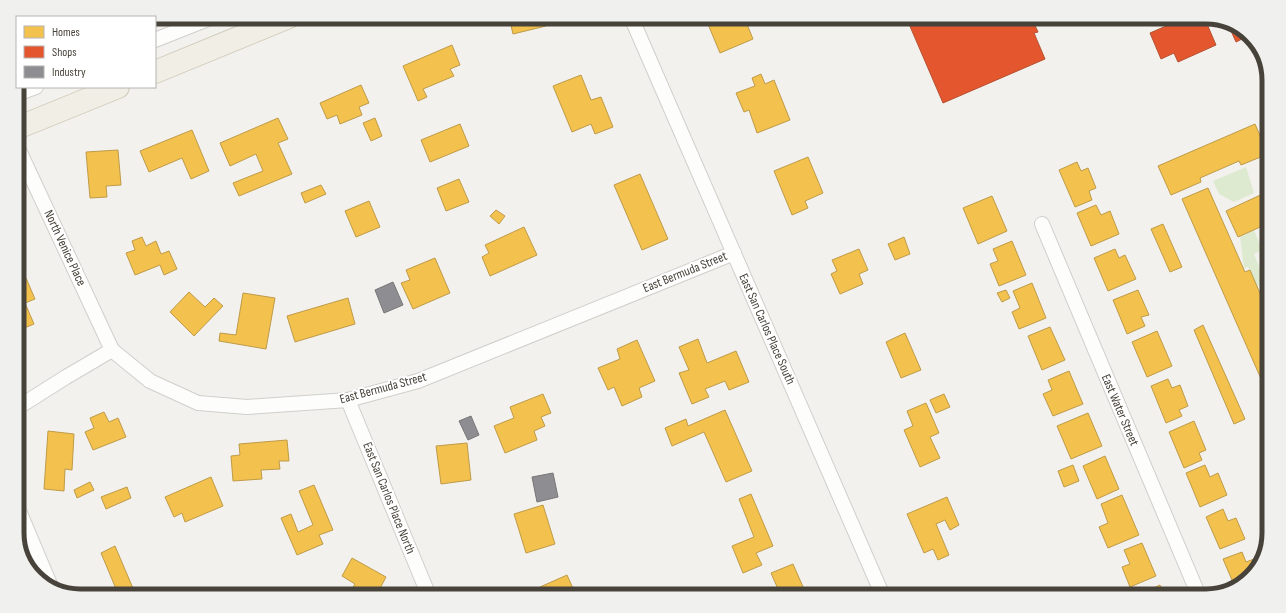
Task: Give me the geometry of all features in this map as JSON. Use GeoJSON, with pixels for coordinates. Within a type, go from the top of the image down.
{"type":"FeatureCollection","features":[{"type":"Feature","properties":{"kind":"main road"},"geometry":{"type":"LineString","coordinates":[[156,72],[272,24]]}},
{"type":"Feature","properties":{"kind":"main road"},"geometry":{"type":"LineString","coordinates":[[24,125],[116,88]]}},
{"type":"Feature","properties":{"kind":"street"},"geometry":{"type":"LineString","coordinates":[[156,40],[195,24]]}},
{"type":"Feature","properties":{"kind":"street","name":"East San Carlos Place South"},"geometry":{"type":"LineString","coordinates":[[634,24],[880,589]]}},
{"type":"Feature","properties":{"kind":"street","name":"North Venice Place"},"geometry":{"type":"LineString","coordinates":[[24,161],[112,350]]}},
{"type":"Feature","properties":{"kind":"street","name":"East Water Street"},"geometry":{"type":"LineString","coordinates":[[1042,224],[1196,589]]}},
{"type":"Feature","properties":{"kind":"street","name":"East Bermuda Street"},"geometry":{"type":"LineString","coordinates":[[112,350],[150,381],[198,403],[247,407],[348,400],[418,381],[734,253]]}},
{"type":"Feature","properties":{"kind":"street"},"geometry":{"type":"LineString","coordinates":[[24,404],[112,350]]}},
{"type":"Feature","properties":{"kind":"street","name":"East San Carlos Place North"},"geometry":{"type":"LineString","coordinates":[[348,400],[426,589]]}},
{"type":"Feature","properties":{"kind":"street"},"geometry":{"type":"LineString","coordinates":[[24,523],[47,578]]}},
{"type":"Feature","properties":{"kind":"green space"},"geometry":{"type":"Polygon","coordinates":[[[1246,167],[1254,193],[1234,202],[1219,194],[1213,181],[1246,167]]]}},
{"type":"Feature","properties":{"kind":"green space"},"geometry":{"type":"Polygon","coordinates":[[[1254,230],[1262,250],[1254,254],[1262,274],[1262,284],[1257,286],[1248,267],[1244,268],[1240,236],[1254,230]]]}},
{"type":"Feature","properties":{"kind":"building: Homes"},"geometry":{"type":"Polygon","coordinates":[[[511,24],[546,24],[546,26],[513,34],[511,24]]]}},
{"type":"Feature","properties":{"kind":"building: Homes"},"geometry":{"type":"Polygon","coordinates":[[[708,24],[747,24],[753,39],[720,53],[708,24]]]}},
{"type":"Feature","properties":{"kind":"building: Homes"},"geometry":{"type":"Polygon","coordinates":[[[452,45],[460,65],[450,69],[454,76],[423,89],[427,97],[418,101],[403,66],[452,45]]]}},
{"type":"Feature","properties":{"kind":"building: Homes"},"geometry":{"type":"Polygon","coordinates":[[[761,74],[765,84],[774,80],[790,120],[757,133],[749,110],[744,112],[736,93],[755,86],[752,78],[761,74]]]}},
{"type":"Feature","properties":{"kind":"building: Homes"},"geometry":{"type":"Polygon","coordinates":[[[581,75],[591,100],[601,97],[613,127],[595,134],[591,124],[572,132],[553,86],[581,75]]]}},
{"type":"Feature","properties":{"kind":"building: Homes"},"geometry":{"type":"Polygon","coordinates":[[[361,85],[369,103],[359,107],[362,115],[340,124],[337,115],[327,119],[320,103],[361,85]]]}},
{"type":"Feature","properties":{"kind":"building: Homes"},"geometry":{"type":"Polygon","coordinates":[[[278,118],[288,139],[278,143],[292,174],[239,196],[233,183],[263,171],[256,154],[230,166],[220,143],[278,118]]]}},
{"type":"Feature","properties":{"kind":"building: Homes"},"geometry":{"type":"Polygon","coordinates":[[[375,118],[382,136],[371,141],[363,123],[375,118]]]}},
{"type":"Feature","properties":{"kind":"building: Homes"},"geometry":{"type":"Polygon","coordinates":[[[460,124],[469,146],[430,162],[421,140],[460,124]]]}},
{"type":"Feature","properties":{"kind":"building: Homes"},"geometry":{"type":"Polygon","coordinates":[[[1255,124],[1262,140],[1262,156],[1241,165],[1239,161],[1200,178],[1201,182],[1171,195],[1158,166],[1255,124]]]}},
{"type":"Feature","properties":{"kind":"building: Homes"},"geometry":{"type":"Polygon","coordinates":[[[192,130],[209,171],[191,179],[182,158],[149,172],[140,151],[192,130]]]}},
{"type":"Feature","properties":{"kind":"building: Homes"},"geometry":{"type":"Polygon","coordinates":[[[118,150],[121,185],[106,186],[107,197],[90,198],[86,152],[118,150]]]}},
{"type":"Feature","properties":{"kind":"building: Homes"},"geometry":{"type":"Polygon","coordinates":[[[808,157],[823,193],[805,201],[808,208],[792,215],[774,171],[808,157]]]}},
{"type":"Feature","properties":{"kind":"building: Homes"},"geometry":{"type":"Polygon","coordinates":[[[1077,162],[1081,171],[1088,168],[1096,188],[1089,191],[1092,200],[1075,207],[1059,170],[1077,162]]]}},
{"type":"Feature","properties":{"kind":"building: Homes"},"geometry":{"type":"Polygon","coordinates":[[[640,174],[668,239],[642,250],[614,185],[640,174]]]}},
{"type":"Feature","properties":{"kind":"building: Homes"},"geometry":{"type":"Polygon","coordinates":[[[459,179],[469,202],[446,211],[437,188],[459,179]]]}},
{"type":"Feature","properties":{"kind":"building: Homes"},"geometry":{"type":"Polygon","coordinates":[[[321,185],[326,194],[305,203],[301,193],[321,185]]]}},
{"type":"Feature","properties":{"kind":"building: Homes"},"geometry":{"type":"Polygon","coordinates":[[[1208,188],[1245,272],[1250,270],[1262,298],[1262,381],[1182,199],[1208,188]]]}},
{"type":"Feature","properties":{"kind":"building: Homes"},"geometry":{"type":"Polygon","coordinates":[[[1262,194],[1262,226],[1238,237],[1226,211],[1262,194]]]}},
{"type":"Feature","properties":{"kind":"building: Homes"},"geometry":{"type":"Polygon","coordinates":[[[992,196],[1007,231],[978,244],[963,208],[992,196]]]}},
{"type":"Feature","properties":{"kind":"building: Homes"},"geometry":{"type":"Polygon","coordinates":[[[369,201],[380,227],[356,237],[345,211],[369,201]]]}},
{"type":"Feature","properties":{"kind":"building: Homes"},"geometry":{"type":"Polygon","coordinates":[[[1096,205],[1101,215],[1110,211],[1119,234],[1091,246],[1077,213],[1096,205]]]}},
{"type":"Feature","properties":{"kind":"building: Homes"},"geometry":{"type":"Polygon","coordinates":[[[496,210],[505,216],[499,224],[490,216],[496,210]]]}},
{"type":"Feature","properties":{"kind":"building: Homes"},"geometry":{"type":"Polygon","coordinates":[[[1163,224],[1182,267],[1170,272],[1151,229],[1163,224]]]}},
{"type":"Feature","properties":{"kind":"building: Homes"},"geometry":{"type":"Polygon","coordinates":[[[524,227],[537,255],[490,276],[482,257],[489,253],[485,245],[524,227]]]}},
{"type":"Feature","properties":{"kind":"building: Homes"},"geometry":{"type":"Polygon","coordinates":[[[142,237],[146,246],[156,241],[161,254],[169,251],[177,269],[164,275],[160,265],[135,275],[126,253],[135,250],[132,241],[142,237]]]}},
{"type":"Feature","properties":{"kind":"building: Homes"},"geometry":{"type":"Polygon","coordinates":[[[904,237],[910,254],[895,260],[888,244],[904,237]]]}},
{"type":"Feature","properties":{"kind":"building: Homes"},"geometry":{"type":"Polygon","coordinates":[[[1012,241],[1026,275],[999,286],[990,264],[998,261],[993,249],[1012,241]]]}},
{"type":"Feature","properties":{"kind":"building: Homes"},"geometry":{"type":"Polygon","coordinates":[[[859,249],[868,270],[859,274],[863,284],[840,294],[831,274],[837,271],[832,260],[859,249]]]}},
{"type":"Feature","properties":{"kind":"building: Homes"},"geometry":{"type":"Polygon","coordinates":[[[1115,249],[1119,258],[1125,255],[1136,279],[1108,291],[1094,258],[1115,249]]]}},
{"type":"Feature","properties":{"kind":"building: Homes"},"geometry":{"type":"Polygon","coordinates":[[[435,258],[450,293],[413,309],[401,283],[410,280],[406,270],[435,258]]]}},
{"type":"Feature","properties":{"kind":"building: Homes"},"geometry":{"type":"Polygon","coordinates":[[[26,278],[35,299],[25,303],[34,324],[24,328],[24,279],[26,278]]]}},
{"type":"Feature","properties":{"kind":"building: Homes"},"geometry":{"type":"Polygon","coordinates":[[[1032,283],[1046,318],[1019,329],[1012,312],[1020,308],[1013,291],[1032,283]]]}},
{"type":"Feature","properties":{"kind":"building: Homes"},"geometry":{"type":"Polygon","coordinates":[[[1006,290],[1010,298],[1002,302],[997,293],[1006,290]]]}},
{"type":"Feature","properties":{"kind":"building: Homes"},"geometry":{"type":"Polygon","coordinates":[[[1138,290],[1149,315],[1141,317],[1145,326],[1127,334],[1113,300],[1138,290]]]}},
{"type":"Feature","properties":{"kind":"building: Homes"},"geometry":{"type":"Polygon","coordinates":[[[189,292],[205,307],[214,298],[223,306],[194,336],[170,312],[189,292]]]}},
{"type":"Feature","properties":{"kind":"building: Homes"},"geometry":{"type":"Polygon","coordinates":[[[243,293],[275,298],[266,349],[219,341],[220,333],[236,335],[243,293]]]}},
{"type":"Feature","properties":{"kind":"building: Homes"},"geometry":{"type":"Polygon","coordinates":[[[348,298],[355,324],[295,342],[287,316],[348,298]]]}},
{"type":"Feature","properties":{"kind":"building: Homes"},"geometry":{"type":"Polygon","coordinates":[[[1203,325],[1245,419],[1234,424],[1194,330],[1203,325]]]}},
{"type":"Feature","properties":{"kind":"building: Homes"},"geometry":{"type":"Polygon","coordinates":[[[1050,327],[1065,360],[1042,370],[1028,336],[1050,327]]]}},
{"type":"Feature","properties":{"kind":"building: Homes"},"geometry":{"type":"Polygon","coordinates":[[[1157,331],[1172,366],[1147,377],[1132,342],[1157,331]]]}},
{"type":"Feature","properties":{"kind":"building: Homes"},"geometry":{"type":"Polygon","coordinates":[[[905,333],[921,370],[901,378],[886,342],[905,333]]]}},
{"type":"Feature","properties":{"kind":"building: Homes"},"geometry":{"type":"Polygon","coordinates":[[[698,339],[707,363],[736,351],[749,382],[729,390],[725,381],[705,389],[709,397],[692,404],[679,373],[689,370],[679,347],[698,339]]]}},
{"type":"Feature","properties":{"kind":"building: Homes"},"geometry":{"type":"Polygon","coordinates":[[[637,340],[655,381],[639,388],[642,397],[622,406],[614,387],[608,390],[598,368],[620,359],[617,349],[637,340]]]}},
{"type":"Feature","properties":{"kind":"building: Homes"},"geometry":{"type":"Polygon","coordinates":[[[1069,371],[1083,404],[1053,416],[1043,394],[1052,390],[1048,380],[1069,371]]]}},
{"type":"Feature","properties":{"kind":"building: Homes"},"geometry":{"type":"Polygon","coordinates":[[[1168,379],[1172,388],[1180,385],[1188,406],[1179,410],[1182,416],[1166,423],[1151,386],[1168,379]]]}},
{"type":"Feature","properties":{"kind":"building: Homes"},"geometry":{"type":"Polygon","coordinates":[[[543,394],[551,413],[541,417],[545,426],[534,431],[537,440],[505,453],[494,426],[514,418],[510,407],[543,394]]]}},
{"type":"Feature","properties":{"kind":"building: Homes"},"geometry":{"type":"Polygon","coordinates":[[[944,394],[950,407],[936,413],[930,400],[944,394]]]}},
{"type":"Feature","properties":{"kind":"building: Homes"},"geometry":{"type":"Polygon","coordinates":[[[926,403],[939,433],[930,437],[940,458],[920,467],[904,430],[913,426],[907,411],[926,403]]]}},
{"type":"Feature","properties":{"kind":"building: Homes"},"geometry":{"type":"Polygon","coordinates":[[[725,410],[752,471],[726,482],[704,432],[672,446],[665,428],[686,419],[688,426],[725,410]]]}},
{"type":"Feature","properties":{"kind":"building: Homes"},"geometry":{"type":"Polygon","coordinates":[[[104,412],[109,422],[118,418],[126,437],[93,450],[85,432],[94,428],[90,418],[104,412]]]}},
{"type":"Feature","properties":{"kind":"building: Homes"},"geometry":{"type":"Polygon","coordinates":[[[1088,413],[1102,446],[1071,459],[1057,426],[1088,413]]]}},
{"type":"Feature","properties":{"kind":"building: Homes"},"geometry":{"type":"Polygon","coordinates":[[[1194,421],[1206,450],[1199,453],[1202,460],[1184,468],[1169,432],[1194,421]]]}},
{"type":"Feature","properties":{"kind":"building: Homes"},"geometry":{"type":"Polygon","coordinates":[[[48,431],[74,434],[72,470],[65,469],[64,491],[44,489],[48,431]]]}},
{"type":"Feature","properties":{"kind":"building: Homes"},"geometry":{"type":"Polygon","coordinates":[[[287,440],[289,461],[279,461],[280,469],[261,470],[262,479],[233,481],[231,456],[240,455],[239,444],[287,440]]]}},
{"type":"Feature","properties":{"kind":"building: Homes"},"geometry":{"type":"Polygon","coordinates":[[[467,443],[471,480],[441,484],[436,446],[467,443]]]}},
{"type":"Feature","properties":{"kind":"building: Homes"},"geometry":{"type":"Polygon","coordinates":[[[1105,456],[1119,489],[1097,499],[1083,466],[1105,456]]]}},
{"type":"Feature","properties":{"kind":"building: Homes"},"geometry":{"type":"Polygon","coordinates":[[[1073,465],[1079,481],[1064,487],[1058,471],[1073,465]]]}},
{"type":"Feature","properties":{"kind":"building: Homes"},"geometry":{"type":"Polygon","coordinates":[[[1205,465],[1210,477],[1218,473],[1227,495],[1200,507],[1186,473],[1205,465]]]}},
{"type":"Feature","properties":{"kind":"building: Homes"},"geometry":{"type":"Polygon","coordinates":[[[211,477],[223,506],[185,522],[182,513],[174,517],[165,497],[211,477]]]}},
{"type":"Feature","properties":{"kind":"building: Homes"},"geometry":{"type":"Polygon","coordinates":[[[90,482],[94,490],[77,498],[74,490],[90,482]]]}},
{"type":"Feature","properties":{"kind":"building: Homes"},"geometry":{"type":"Polygon","coordinates":[[[314,485],[333,530],[319,535],[323,544],[297,555],[281,518],[291,514],[298,532],[313,525],[299,491],[314,485]]]}},
{"type":"Feature","properties":{"kind":"building: Homes"},"geometry":{"type":"Polygon","coordinates":[[[127,487],[131,498],[106,509],[101,497],[127,487]]]}},
{"type":"Feature","properties":{"kind":"building: Homes"},"geometry":{"type":"Polygon","coordinates":[[[751,494],[773,546],[756,553],[762,565],[743,573],[732,546],[754,537],[739,499],[751,494]]]}},
{"type":"Feature","properties":{"kind":"building: Homes"},"geometry":{"type":"Polygon","coordinates":[[[1122,495],[1139,535],[1108,548],[1099,527],[1108,523],[1101,504],[1122,495]]]}},
{"type":"Feature","properties":{"kind":"building: Homes"},"geometry":{"type":"Polygon","coordinates":[[[947,497],[959,525],[950,530],[945,520],[936,524],[949,555],[938,560],[933,549],[924,553],[907,514],[947,497]]]}},
{"type":"Feature","properties":{"kind":"building: Homes"},"geometry":{"type":"Polygon","coordinates":[[[543,505],[555,544],[526,553],[514,514],[543,505]]]}},
{"type":"Feature","properties":{"kind":"building: Homes"},"geometry":{"type":"Polygon","coordinates":[[[1223,509],[1228,521],[1236,518],[1245,539],[1220,549],[1206,517],[1223,509]]]}},
{"type":"Feature","properties":{"kind":"building: Homes"},"geometry":{"type":"Polygon","coordinates":[[[1142,543],[1156,576],[1130,587],[1122,567],[1130,564],[1124,550],[1142,543]]]}},
{"type":"Feature","properties":{"kind":"building: Homes"},"geometry":{"type":"Polygon","coordinates":[[[115,546],[133,589],[116,589],[101,553],[115,546]]]}},
{"type":"Feature","properties":{"kind":"building: Homes"},"geometry":{"type":"Polygon","coordinates":[[[1242,552],[1246,562],[1254,560],[1243,575],[1233,581],[1223,559],[1242,552]]]}},
{"type":"Feature","properties":{"kind":"building: Homes"},"geometry":{"type":"Polygon","coordinates":[[[352,558],[386,577],[380,589],[352,589],[355,584],[342,576],[352,558]]]}},
{"type":"Feature","properties":{"kind":"building: Homes"},"geometry":{"type":"Polygon","coordinates":[[[793,564],[804,589],[778,589],[771,573],[793,564]]]}},
{"type":"Feature","properties":{"kind":"building: Homes"},"geometry":{"type":"Polygon","coordinates":[[[567,575],[573,589],[541,589],[540,587],[567,575]]]}},
{"type":"Feature","properties":{"kind":"building: Homes"},"geometry":{"type":"Polygon","coordinates":[[[1160,585],[1162,589],[1151,589],[1160,585]]]}},
{"type":"Feature","properties":{"kind":"building: Shops"},"geometry":{"type":"Polygon","coordinates":[[[909,24],[1034,24],[1038,32],[1034,33],[1045,59],[943,103],[909,24]]]}},
{"type":"Feature","properties":{"kind":"building: Shops"},"geometry":{"type":"Polygon","coordinates":[[[1171,24],[1207,24],[1216,45],[1178,62],[1174,53],[1161,59],[1150,33],[1171,24]]]}},
{"type":"Feature","properties":{"kind":"building: Shops"},"geometry":{"type":"Polygon","coordinates":[[[1231,30],[1243,39],[1236,42],[1231,30]]]}},
{"type":"Feature","properties":{"kind":"building: Industry"},"geometry":{"type":"Polygon","coordinates":[[[393,282],[403,305],[384,313],[375,290],[393,282]]]}},
{"type":"Feature","properties":{"kind":"building: Industry"},"geometry":{"type":"Polygon","coordinates":[[[471,416],[479,435],[468,440],[459,421],[471,416]]]}},
{"type":"Feature","properties":{"kind":"building: Industry"},"geometry":{"type":"Polygon","coordinates":[[[553,473],[558,497],[537,502],[532,477],[553,473]]]}}]}
